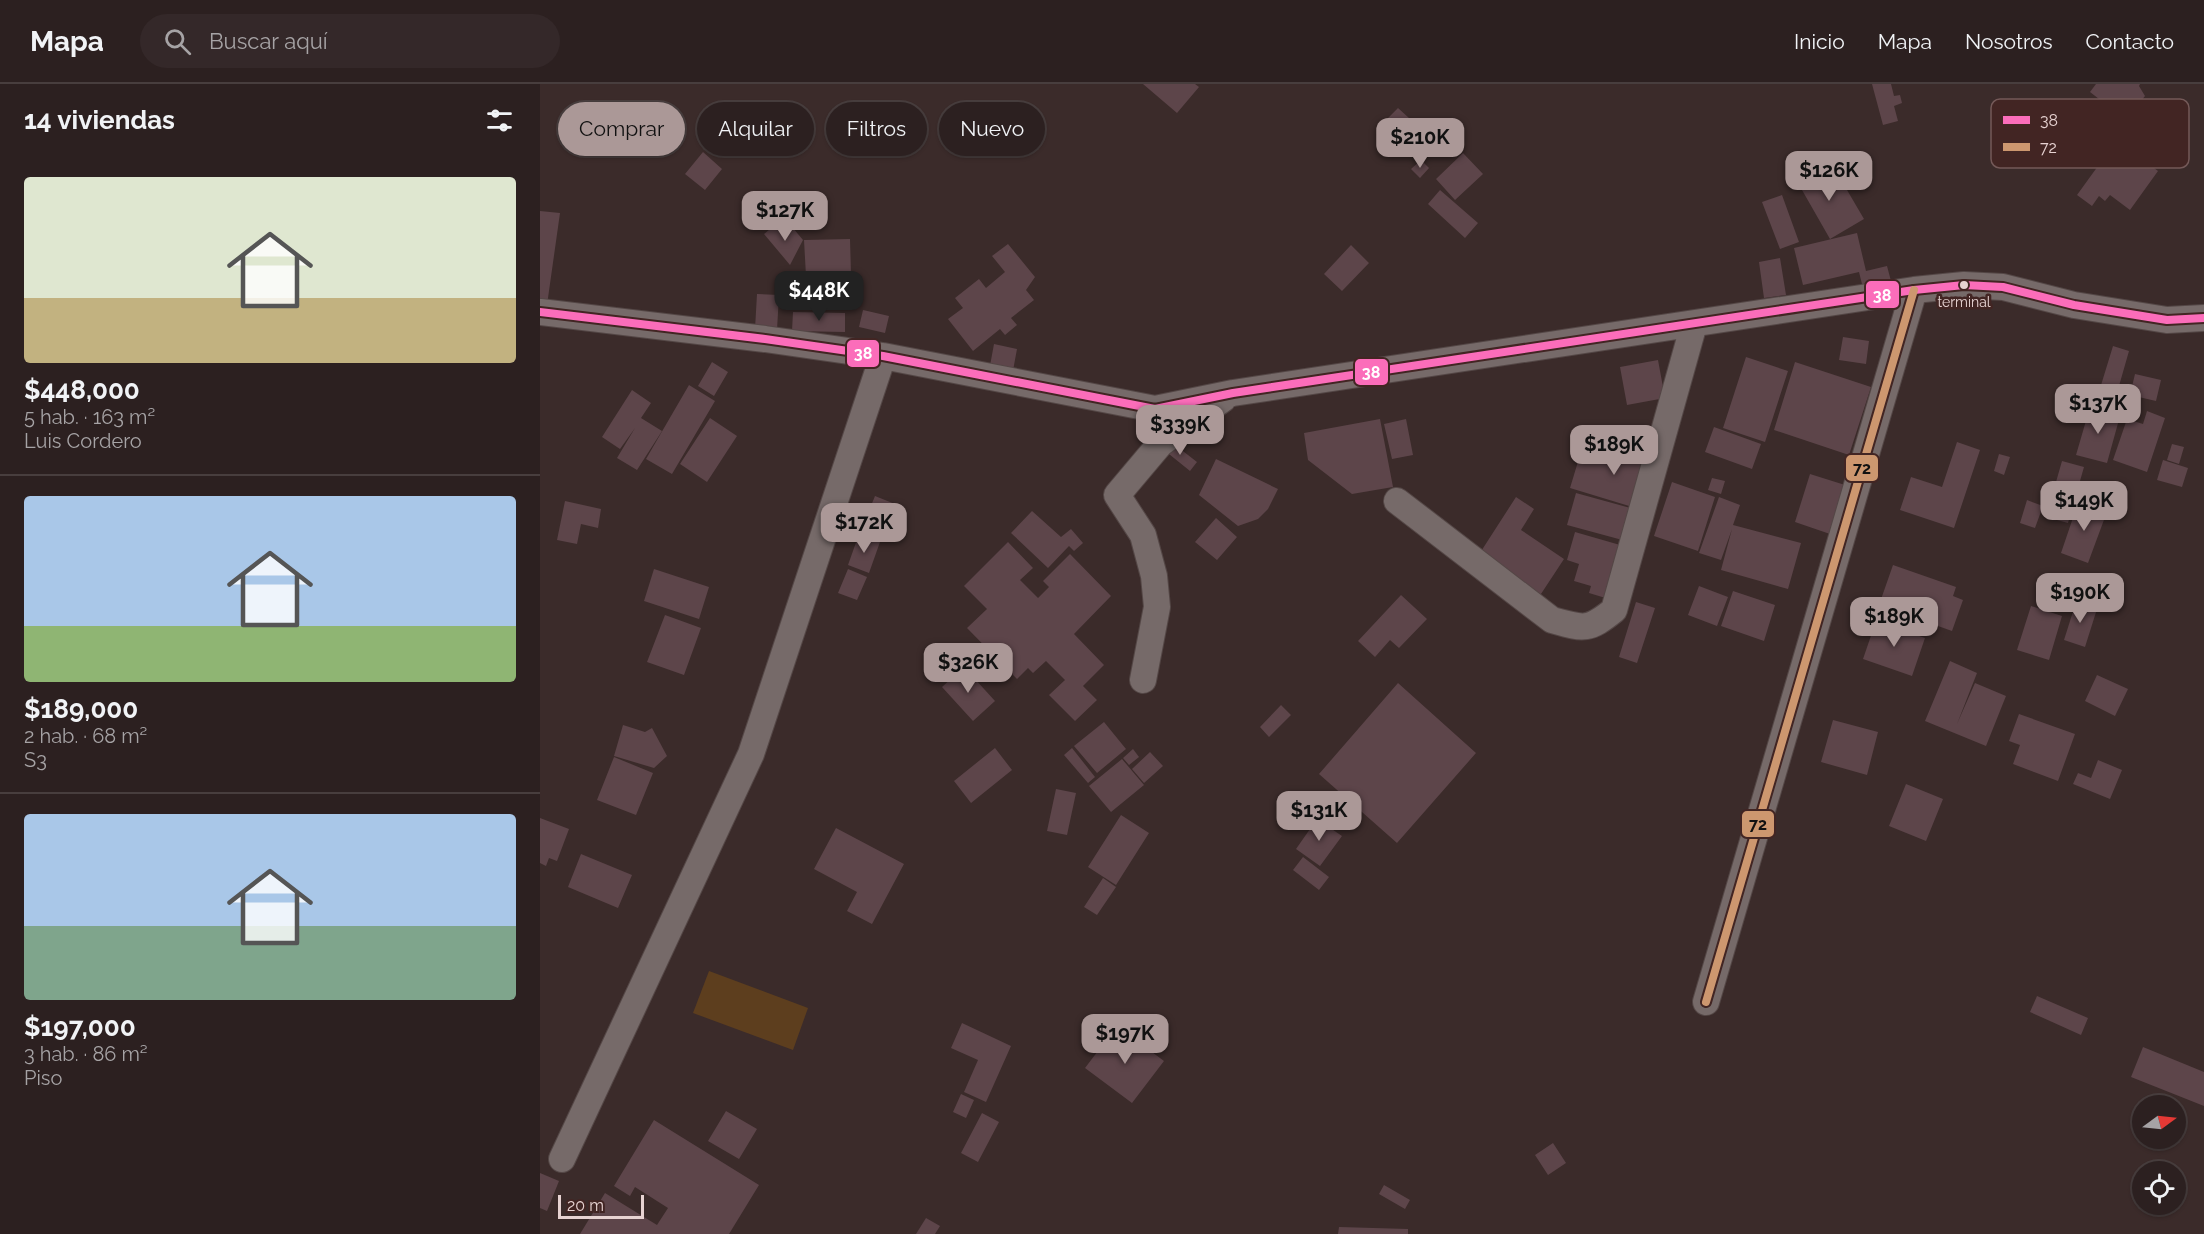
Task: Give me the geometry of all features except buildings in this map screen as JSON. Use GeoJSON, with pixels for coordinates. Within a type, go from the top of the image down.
{"type":"FeatureCollection","features":[{"type":"Feature","properties":{"kind":"street"},"geometry":{"type":"LineString","coordinates":[[540,312],[883,356],[1155,409],[1233,393],[1914,290],[1964,285],[2002,287],[2074,305],[2167,320],[2204,318]]}},
{"type":"Feature","properties":{"kind":"street"},"geometry":{"type":"LineString","coordinates":[[1706,1002],[1914,290]]}},
{"type":"Feature","properties":{"kind":"street"},"geometry":{"type":"LineString","coordinates":[[1398,501],[1552,620],[1577,627],[1596,624],[1614,610],[1694,324]]}},
{"type":"Feature","properties":{"kind":"street"},"geometry":{"type":"LineString","coordinates":[[562,1159],[751,754],[883,356]]}},
{"type":"Feature","properties":{"kind":"street"},"geometry":{"type":"LineString","coordinates":[[1143,680],[1156,607],[1154,576],[1143,535],[1118,495],[1160,444],[1233,393]]}},
{"type":"Feature","properties":{"kind":"shaded area"},"geometry":{"type":"Polygon","coordinates":[[[709,971],[808,1008],[793,1050],[693,1013],[709,971]]]}},
{"type":"Feature","properties":{"kind":"transit line","name":"38"},"geometry":{"type":"LineString","coordinates":[[540,312],[765,339],[883,356],[1155,409],[1233,393],[1914,290],[1964,285],[2003,287],[2074,305],[2167,320],[2204,318]]}},
{"type":"Feature","properties":{"kind":"transit line","name":"72"},"geometry":{"type":"LineString","coordinates":[[1706,1002],[1914,290]]}},
{"type":"Feature","properties":{"kind":"place","name":"terminal"},"geometry":{"type":"Point","coordinates":[1964,285]}}]}
